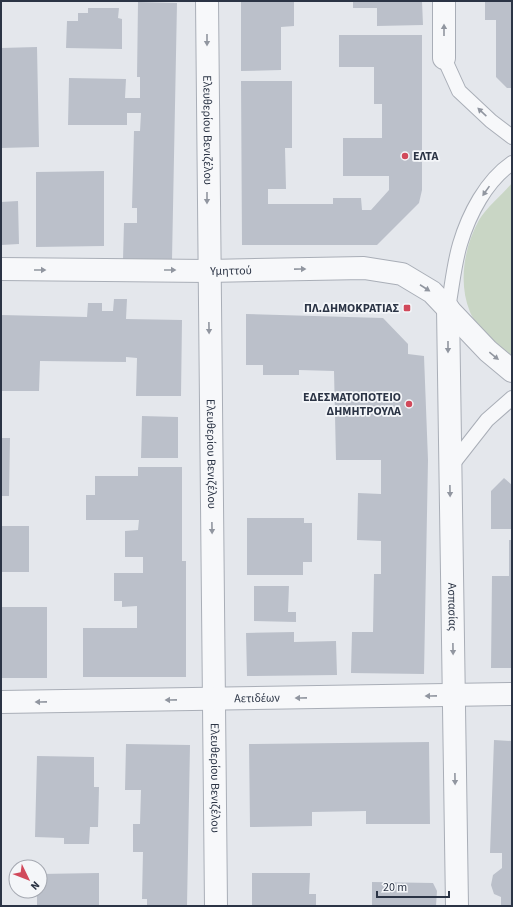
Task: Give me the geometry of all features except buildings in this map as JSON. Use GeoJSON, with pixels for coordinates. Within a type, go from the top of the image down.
{"type":"FeatureCollection","features":[{"type":"Feature","properties":{"kind":"street","name":"Ελευθερίου Βενιζέλου"},"geometry":{"type":"LineString","coordinates":[[207,1],[208,271],[215,699],[216,906]]}},
{"type":"Feature","properties":{"kind":"street"},"geometry":{"type":"LineString","coordinates":[[444,1],[444,58]]}},
{"type":"Feature","properties":{"kind":"street","name":"Υμηττού"},"geometry":{"type":"LineString","coordinates":[[1,269],[208,271],[364,268],[402,274],[432,292],[488,351],[512,371]]}},
{"type":"Feature","properties":{"kind":"street","name":"Ασπασίας"},"geometry":{"type":"LineString","coordinates":[[448,308],[456,906]]}},
{"type":"Feature","properties":{"kind":"street","name":"Αετιδέων"},"geometry":{"type":"LineString","coordinates":[[1,702],[512,694]]}},
{"type":"Feature","properties":{"kind":"lane"},"geometry":{"type":"LineString","coordinates":[[444,58],[459,91],[491,121],[512,137]]}},
{"type":"Feature","properties":{"kind":"lane"},"geometry":{"type":"LineString","coordinates":[[448,308],[460,244],[476,206],[498,172],[512,163]]}},
{"type":"Feature","properties":{"kind":"lane"},"geometry":{"type":"LineString","coordinates":[[449,468],[487,420],[512,398]]}},
{"type":"Feature","properties":{"kind":"green space"},"geometry":{"type":"Polygon","coordinates":[[[512,183],[512,356],[488,336],[473,318],[466,301],[464,289],[464,265],[466,253],[479,220],[486,210],[512,183]]]}},
{"type":"Feature","properties":{"kind":"place","name":"ΕΛΤΑ"},"geometry":{"type":"Point","coordinates":[405,156]}},
{"type":"Feature","properties":{"kind":"place","name":"ΠΛ.ΔΗΜΟΚΡΑΤΙΑΣ"},"geometry":{"type":"Point","coordinates":[407,308]}},
{"type":"Feature","properties":{"kind":"place","name":"ΕΔΕΣΜΑΤΟΠΟΤΕΙΟ ΔΗΜΗΤΡΟΥΛΑ"},"geometry":{"type":"Point","coordinates":[409,404]}}]}
